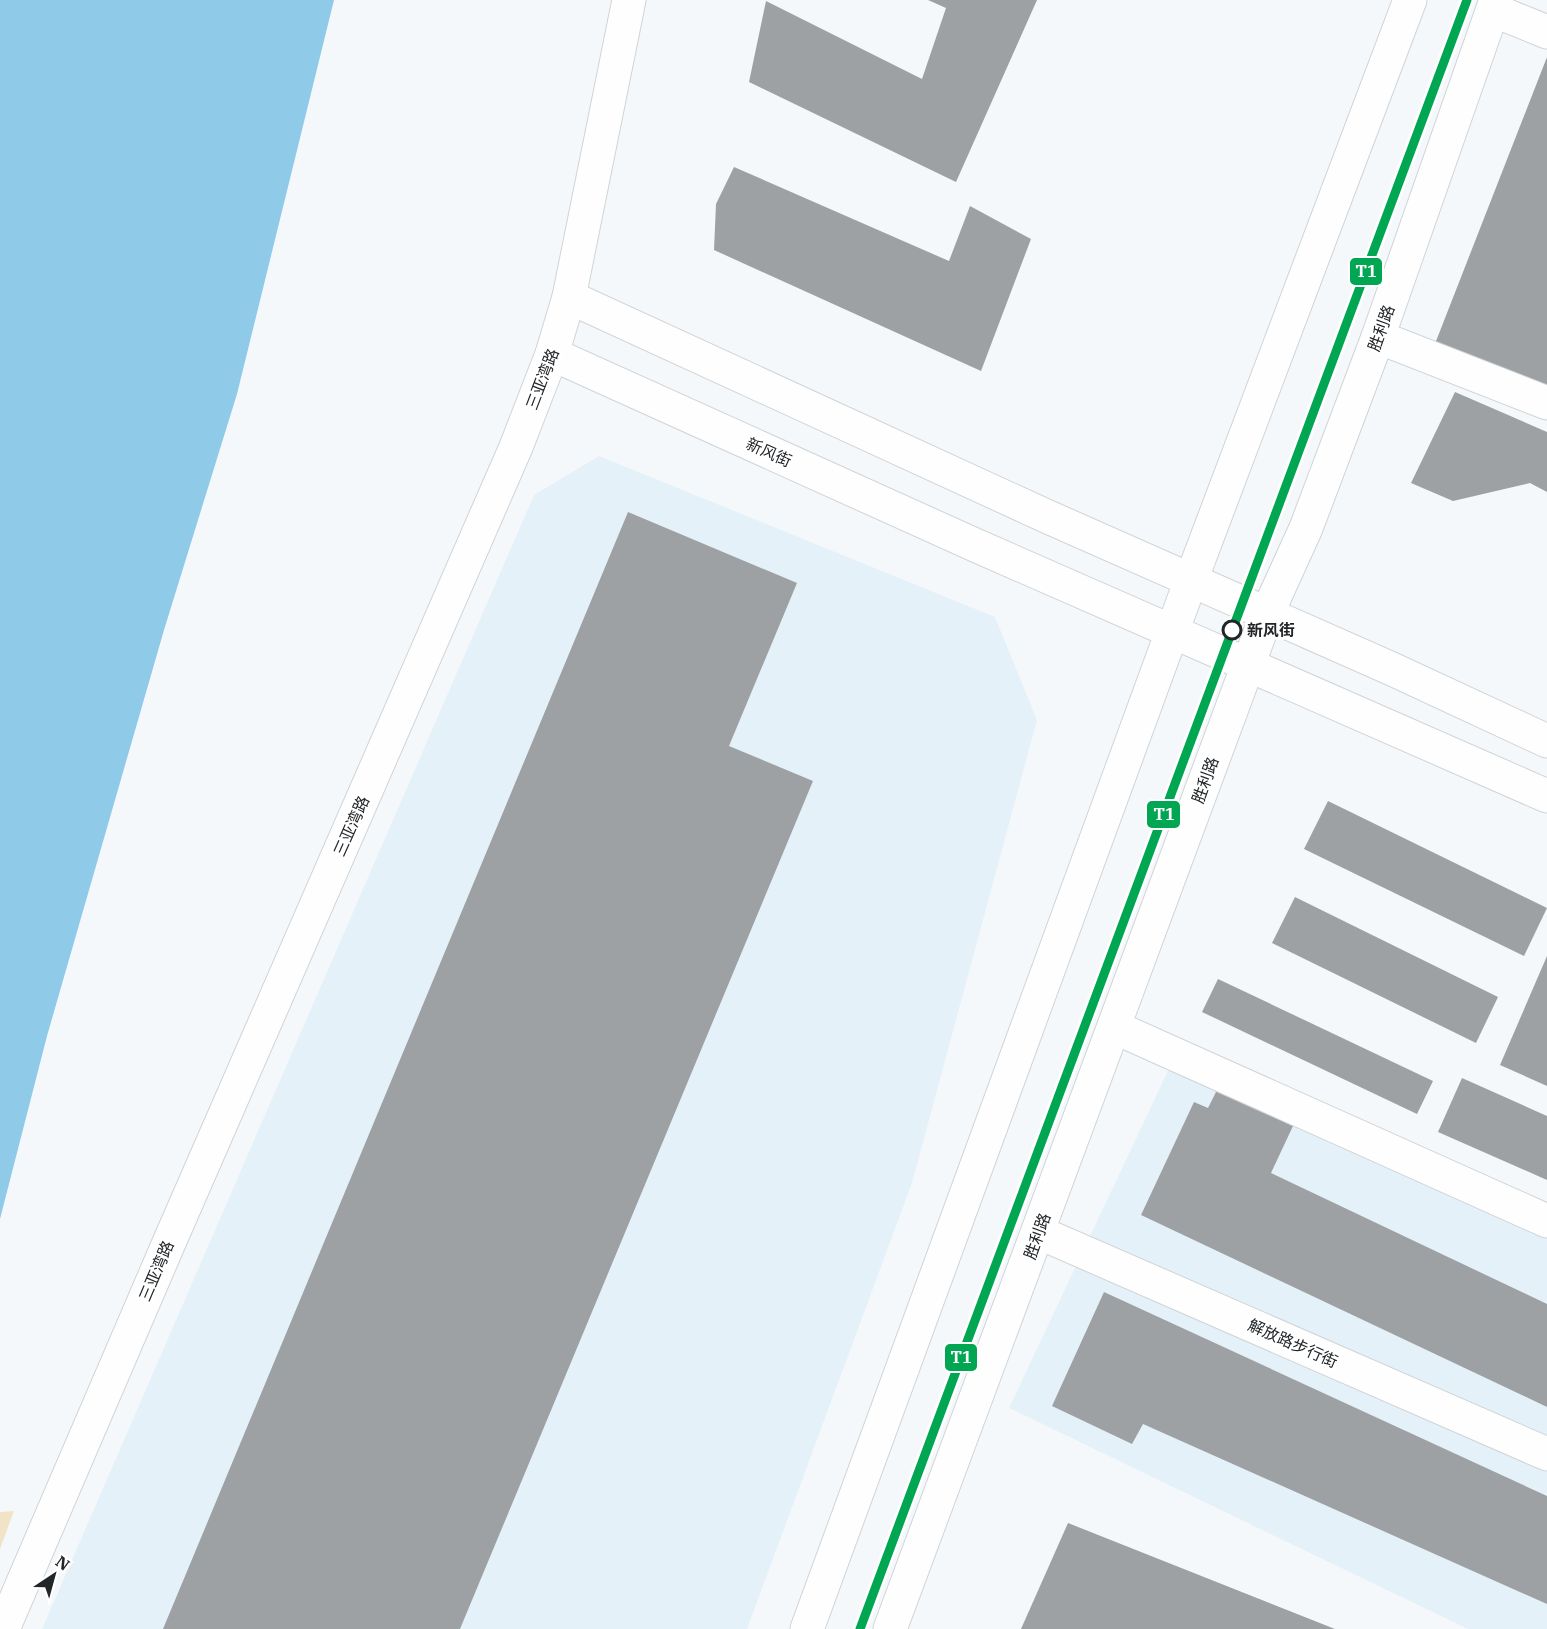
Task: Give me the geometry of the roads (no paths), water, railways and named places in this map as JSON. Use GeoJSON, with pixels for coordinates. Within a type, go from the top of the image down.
{"type":"FeatureCollection","features":[{"type":"Feature","properties":{"kind":"main road","name":"三亚湾路"},"geometry":{"type":"LineString","coordinates":[[3,1629],[516,447],[552,354],[569,297],[629,0]]}},
{"type":"Feature","properties":{"kind":"main road"},"geometry":{"type":"LineString","coordinates":[[807,1629],[1191,580],[1410,0]]}},
{"type":"Feature","properties":{"kind":"main road"},"geometry":{"type":"LineString","coordinates":[[1494,5],[1547,32]]}},
{"type":"Feature","properties":{"kind":"main road","name":"胜利路"},"geometry":{"type":"LineString","coordinates":[[890,1629],[1248,664],[1267,614],[1306,528],[1378,337],[1494,5]]}},
{"type":"Feature","properties":{"kind":"main road"},"geometry":{"type":"LineString","coordinates":[[569,297],[1046,516],[1392,669],[1547,741]]}},
{"type":"Feature","properties":{"kind":"main road"},"geometry":{"type":"LineString","coordinates":[[1378,337],[1547,403]]}},
{"type":"Feature","properties":{"kind":"main road","name":"新风街"},"geometry":{"type":"LineString","coordinates":[[552,354],[964,540],[1547,796]]}},
{"type":"Feature","properties":{"kind":"main road"},"geometry":{"type":"LineString","coordinates":[[1114,1027],[1547,1221]]}},
{"type":"Feature","properties":{"kind":"main road","name":"解放路步行街"},"geometry":{"type":"LineString","coordinates":[[1038,1232],[1547,1454]]}},
{"type":"Feature","properties":{"kind":"water"},"geometry":{"type":"Polygon","coordinates":[[[0,0],[334,0],[237,394],[164,630],[47,1036],[0,1219],[0,0]]]}},
{"type":"Feature","properties":{"kind":"place","name":"新风街"},"geometry":{"type":"Point","coordinates":[1232,630]}}]}
